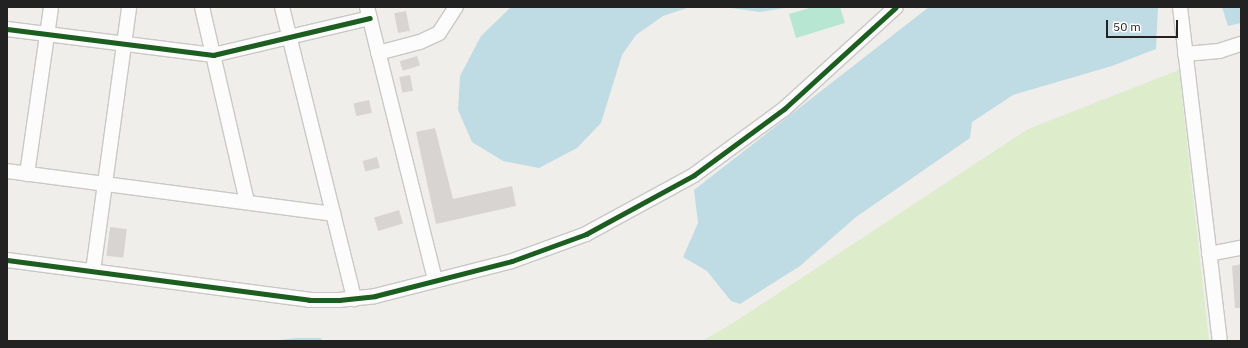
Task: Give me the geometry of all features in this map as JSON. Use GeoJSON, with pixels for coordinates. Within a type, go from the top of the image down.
{"type":"FeatureCollection","features":[{"type":"Feature","properties":{"kind":"street"},"geometry":{"type":"LineString","coordinates":[[27,174],[51,7]]}},
{"type":"Feature","properties":{"kind":"street"},"geometry":{"type":"LineString","coordinates":[[93,271],[129,7]]}},
{"type":"Feature","properties":{"kind":"street"},"geometry":{"type":"LineString","coordinates":[[202,7],[247,202]]}},
{"type":"Feature","properties":{"kind":"street"},"geometry":{"type":"LineString","coordinates":[[282,7],[354,299]]}},
{"type":"Feature","properties":{"kind":"street"},"geometry":{"type":"LineString","coordinates":[[378,53],[420,42],[439,33],[456,7]]}},
{"type":"Feature","properties":{"kind":"street"},"geometry":{"type":"LineString","coordinates":[[7,260],[264,296],[309,300],[354,299],[512,261],[586,234],[694,174],[784,109],[896,7]]}},
{"type":"Feature","properties":{"kind":"street"},"geometry":{"type":"LineString","coordinates":[[1180,7],[1203,185],[1209,254],[1220,341]]}},
{"type":"Feature","properties":{"kind":"street"},"geometry":{"type":"LineString","coordinates":[[7,29],[213,55],[290,38],[368,13],[435,280]]}},
{"type":"Feature","properties":{"kind":"street"},"geometry":{"type":"LineString","coordinates":[[1185,54],[1218,51],[1241,44]]}},
{"type":"Feature","properties":{"kind":"street"},"geometry":{"type":"LineString","coordinates":[[7,171],[333,214]]}},
{"type":"Feature","properties":{"kind":"street"},"geometry":{"type":"LineString","coordinates":[[1209,254],[1241,248]]}},
{"type":"Feature","properties":{"kind":"green space"},"geometry":{"type":"Polygon","coordinates":[[[813,7],[840,7],[845,23],[796,38],[789,14],[813,7]]]}},
{"type":"Feature","properties":{"kind":"green space"},"geometry":{"type":"Polygon","coordinates":[[[1179,70],[1209,341],[702,341],[733,323],[1028,129],[1179,70]]]}},
{"type":"Feature","properties":{"kind":"water"},"geometry":{"type":"Polygon","coordinates":[[[511,7],[790,7],[760,12],[731,8],[687,8],[663,16],[636,35],[622,55],[601,123],[577,148],[539,168],[503,161],[472,142],[458,110],[460,76],[481,36],[511,7]]]}},
{"type":"Feature","properties":{"kind":"water"},"geometry":{"type":"Polygon","coordinates":[[[929,7],[1158,7],[1156,49],[1112,66],[1013,95],[972,122],[970,138],[856,217],[800,266],[740,304],[731,301],[707,271],[683,257],[698,223],[694,190],[929,7]]]}},
{"type":"Feature","properties":{"kind":"water"},"geometry":{"type":"Polygon","coordinates":[[[1222,7],[1241,7],[1241,23],[1228,26],[1222,7]]]}},
{"type":"Feature","properties":{"kind":"water"},"geometry":{"type":"Polygon","coordinates":[[[296,338],[321,338],[322,341],[271,341],[296,338]]]}},
{"type":"Feature","properties":{"kind":"building"},"geometry":{"type":"Polygon","coordinates":[[[406,11],[410,31],[398,33],[394,13],[406,11]]]}},
{"type":"Feature","properties":{"kind":"building"},"geometry":{"type":"Polygon","coordinates":[[[417,56],[420,66],[403,71],[400,61],[417,56]]]}},
{"type":"Feature","properties":{"kind":"building"},"geometry":{"type":"Polygon","coordinates":[[[410,75],[413,91],[402,93],[399,77],[410,75]]]}},
{"type":"Feature","properties":{"kind":"building"},"geometry":{"type":"Polygon","coordinates":[[[369,100],[372,113],[356,116],[353,104],[369,100]]]}},
{"type":"Feature","properties":{"kind":"building"},"geometry":{"type":"Polygon","coordinates":[[[435,128],[453,199],[512,186],[516,206],[436,224],[416,132],[435,128]]]}},
{"type":"Feature","properties":{"kind":"building"},"geometry":{"type":"Polygon","coordinates":[[[377,157],[380,168],[365,172],[363,161],[377,157]]]}},
{"type":"Feature","properties":{"kind":"building"},"geometry":{"type":"Polygon","coordinates":[[[399,210],[403,223],[378,231],[374,218],[399,210]]]}},
{"type":"Feature","properties":{"kind":"building"},"geometry":{"type":"Polygon","coordinates":[[[110,227],[127,229],[123,258],[106,256],[110,227]]]}},
{"type":"Feature","properties":{"kind":"building"},"geometry":{"type":"Polygon","coordinates":[[[1241,264],[1241,308],[1235,308],[1232,266],[1241,264]]]}},
{"type":"Feature","properties":{"kind":"cycle path"},"geometry":{"type":"LineString","coordinates":[[7,260],[309,300],[339,300],[375,296],[512,261],[586,234],[694,175],[784,109],[896,7]]}},
{"type":"Feature","properties":{"kind":"cycle path"},"geometry":{"type":"LineString","coordinates":[[7,29],[213,55],[370,18]]}}]}
